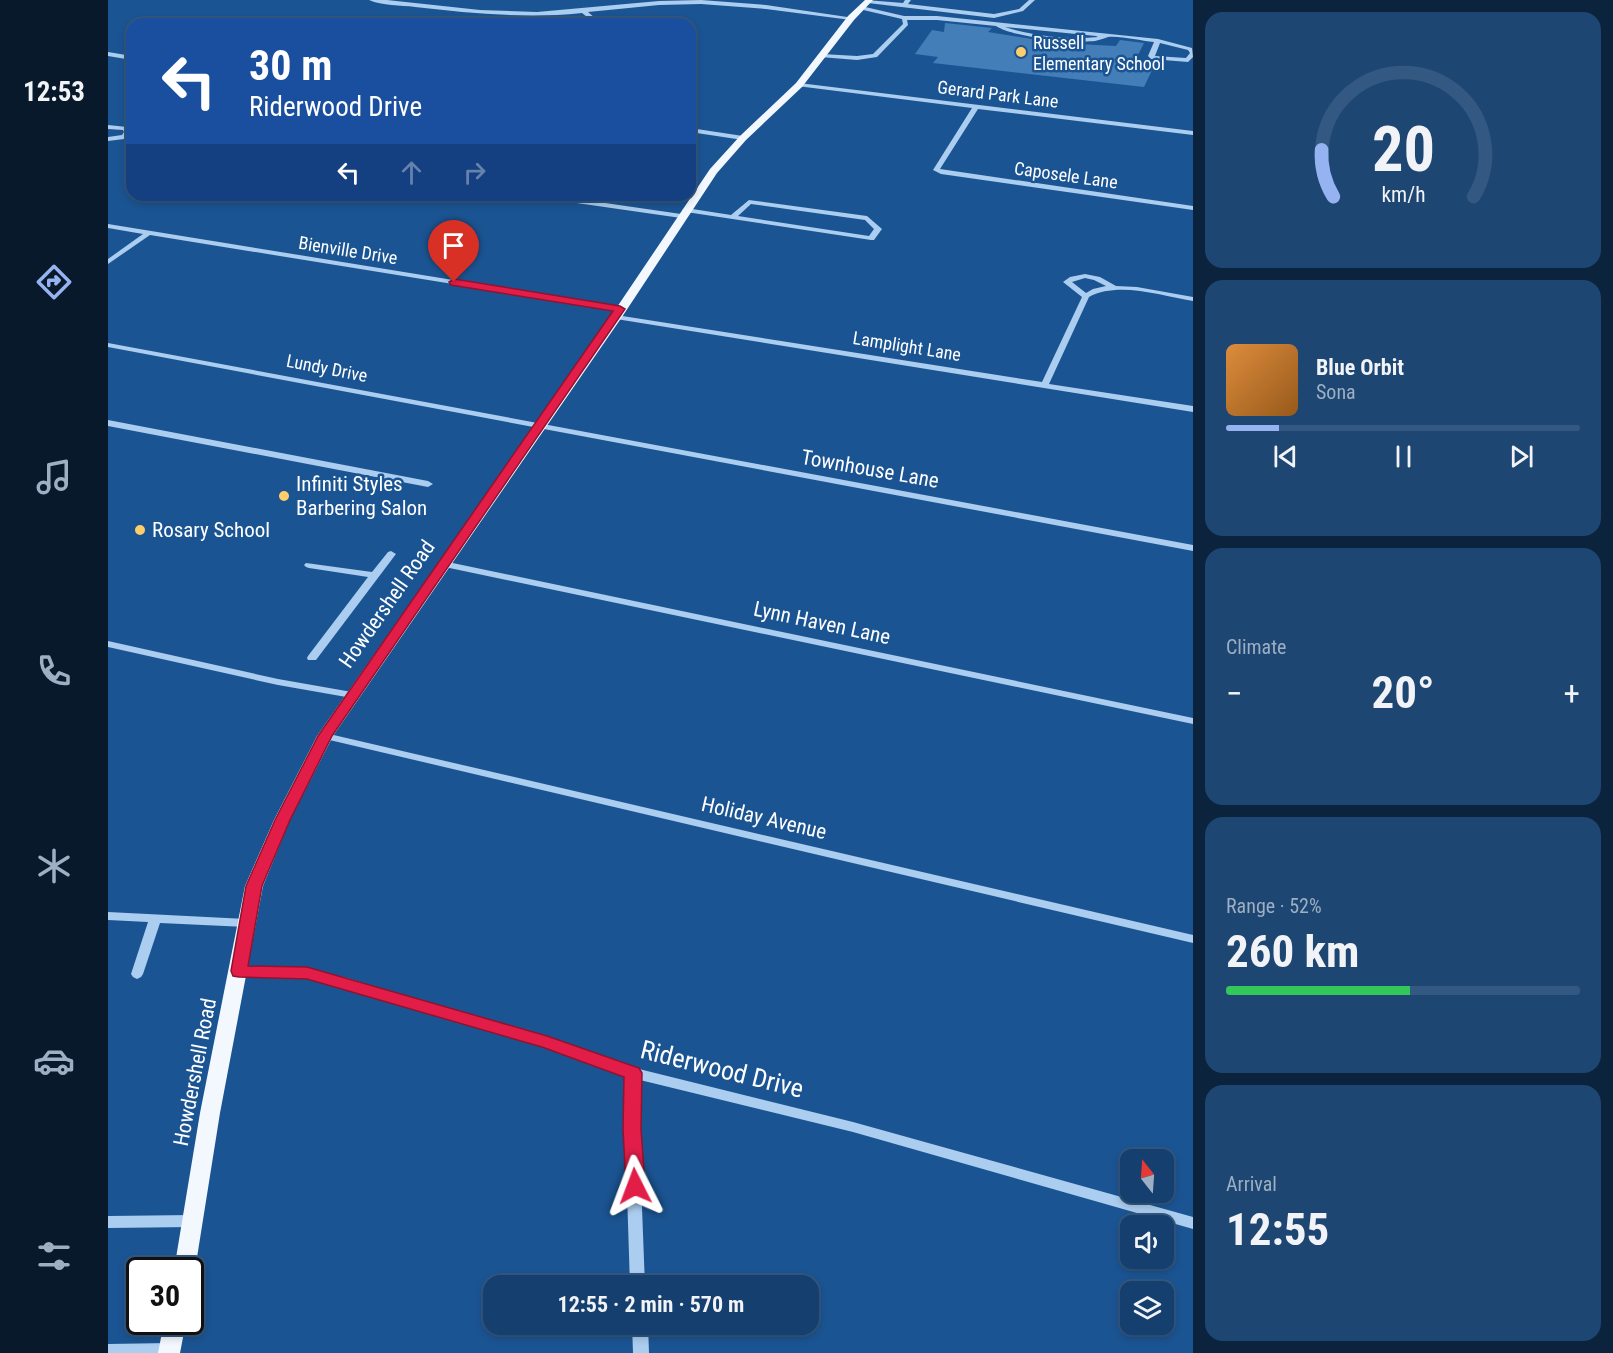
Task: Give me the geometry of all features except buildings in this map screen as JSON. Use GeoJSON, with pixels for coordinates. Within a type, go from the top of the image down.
{"type":"FeatureCollection","features":[{"type":"Feature","properties":{"kind":"main road","name":"Howdershell Road"},"geometry":{"type":"LineString","coordinates":[[696,195],[713,171],[743,138],[799,85],[851,18],[866,3]]}},
{"type":"Feature","properties":{"kind":"main road","name":"Howdershell Road"},"geometry":{"type":"LineString","coordinates":[[186,1257],[210,1113],[254,886],[282,820],[325,736],[352,695],[395,637],[618,313],[692,201]]}},
{"type":"Feature","properties":{"kind":"main road"},"geometry":{"type":"LineString","coordinates":[[169,1352],[172,1335]]}},
{"type":"Feature","properties":{"kind":"street"},"geometry":{"type":"LineString","coordinates":[[372,0],[502,14],[583,11],[646,4],[698,2],[851,18]]}},
{"type":"Feature","properties":{"kind":"street"},"geometry":{"type":"LineString","coordinates":[[866,3],[906,2],[993,16],[1021,10],[1032,0]]}},
{"type":"Feature","properties":{"kind":"street"},"geometry":{"type":"LineString","coordinates":[[866,3],[904,18],[937,18],[998,25],[1011,31],[1086,40],[1099,40],[1104,38],[1102,35],[1158,41],[1193,52],[1188,60],[1153,58],[1151,56],[1158,41]]}},
{"type":"Feature","properties":{"kind":"street"},"geometry":{"type":"LineString","coordinates":[[583,11],[591,18]]}},
{"type":"Feature","properties":{"kind":"street"},"geometry":{"type":"LineString","coordinates":[[822,56],[857,58],[875,56],[906,24],[904,18]]}},
{"type":"Feature","properties":{"kind":"street"},"geometry":{"type":"LineString","coordinates":[[108,54],[126,57]]}},
{"type":"Feature","properties":{"kind":"street","name":"Gerard Park Lane"},"geometry":{"type":"LineString","coordinates":[[799,85],[1193,133]]}},
{"type":"Feature","properties":{"kind":"street","name":"Caposele Lane"},"geometry":{"type":"LineString","coordinates":[[976,106],[936,170],[943,174],[1193,208]]}},
{"type":"Feature","properties":{"kind":"street"},"geometry":{"type":"LineString","coordinates":[[108,127],[126,130]]}},
{"type":"Feature","properties":{"kind":"street"},"geometry":{"type":"LineString","coordinates":[[696,131],[743,138]]}},
{"type":"Feature","properties":{"kind":"street"},"geometry":{"type":"LineString","coordinates":[[108,139],[126,136]]}},
{"type":"Feature","properties":{"kind":"street"},"geometry":{"type":"LineString","coordinates":[[584,201],[733,217],[871,238],[878,229],[867,218],[748,202],[733,217]]}},
{"type":"Feature","properties":{"kind":"street","name":"Bienville Drive"},"geometry":{"type":"LineString","coordinates":[[108,226],[618,313]]}},
{"type":"Feature","properties":{"kind":"street"},"geometry":{"type":"LineString","coordinates":[[108,262],[147,234]]}},
{"type":"Feature","properties":{"kind":"street"},"geometry":{"type":"LineString","coordinates":[[1086,297],[1067,282],[1073,277],[1082,275],[1105,281],[1114,288]]}},
{"type":"Feature","properties":{"kind":"street"},"geometry":{"type":"LineString","coordinates":[[1045,384],[1086,297],[1092,291],[1114,288],[1193,299]]}},
{"type":"Feature","properties":{"kind":"street","name":"Lamplight Lane"},"geometry":{"type":"LineString","coordinates":[[618,313],[1193,409]]}},
{"type":"Feature","properties":{"kind":"street","name":"Lundy Drive"},"geometry":{"type":"LineString","coordinates":[[108,345],[541,424]]}},
{"type":"Feature","properties":{"kind":"street"},"geometry":{"type":"LineString","coordinates":[[108,423],[428,484]]}},
{"type":"Feature","properties":{"kind":"street","name":"Townhouse Lane"},"geometry":{"type":"LineString","coordinates":[[541,424],[608,440],[1193,548]]}},
{"type":"Feature","properties":{"kind":"street"},"geometry":{"type":"LineString","coordinates":[[312,658],[391,554]]}},
{"type":"Feature","properties":{"kind":"street","name":"Lynn Haven Lane"},"geometry":{"type":"LineString","coordinates":[[444,564],[1193,721]]}},
{"type":"Feature","properties":{"kind":"street"},"geometry":{"type":"LineString","coordinates":[[309,565],[374,575]]}},
{"type":"Feature","properties":{"kind":"street"},"geometry":{"type":"LineString","coordinates":[[108,644],[278,682],[352,695]]}},
{"type":"Feature","properties":{"kind":"street","name":"Holiday Avenue"},"geometry":{"type":"LineString","coordinates":[[325,736],[1193,939]]}},
{"type":"Feature","properties":{"kind":"street"},"geometry":{"type":"LineString","coordinates":[[108,916],[246,923]]}},
{"type":"Feature","properties":{"kind":"street"},"geometry":{"type":"LineString","coordinates":[[137,974],[155,919]]}},
{"type":"Feature","properties":{"kind":"street","name":"Riderwood Drive"},"geometry":{"type":"LineString","coordinates":[[239,971],[307,973],[547,1042],[633,1073],[853,1127],[1193,1223]]}},
{"type":"Feature","properties":{"kind":"street"},"geometry":{"type":"LineString","coordinates":[[633,1073],[632,1129],[638,1275]]}},
{"type":"Feature","properties":{"kind":"street"},"geometry":{"type":"LineString","coordinates":[[108,1222],[193,1221]]}},
{"type":"Feature","properties":{"kind":"street"},"geometry":{"type":"LineString","coordinates":[[640,1335],[641,1353]]}},
{"type":"Feature","properties":{"kind":"street"},"geometry":{"type":"LineString","coordinates":[[108,1351],[169,1352]]}},
{"type":"Feature","properties":{"kind":"place","name":"Russell Elementary School"},"geometry":{"type":"Point","coordinates":[1021,52]}},
{"type":"Feature","properties":{"kind":"place","name":"Infiniti Styles Barbering Salon"},"geometry":{"type":"Point","coordinates":[284,496]}},
{"type":"Feature","properties":{"kind":"place","name":"Rosary School"},"geometry":{"type":"Point","coordinates":[140,530]}},
{"type":"Feature","properties":{"kind":"route"},"geometry":{"type":"LineString","coordinates":[[454,282],[620,309],[325,736],[282,820],[254,886],[239,971],[307,973],[547,1042],[633,1073],[632,1129],[635,1186]]}}]}
